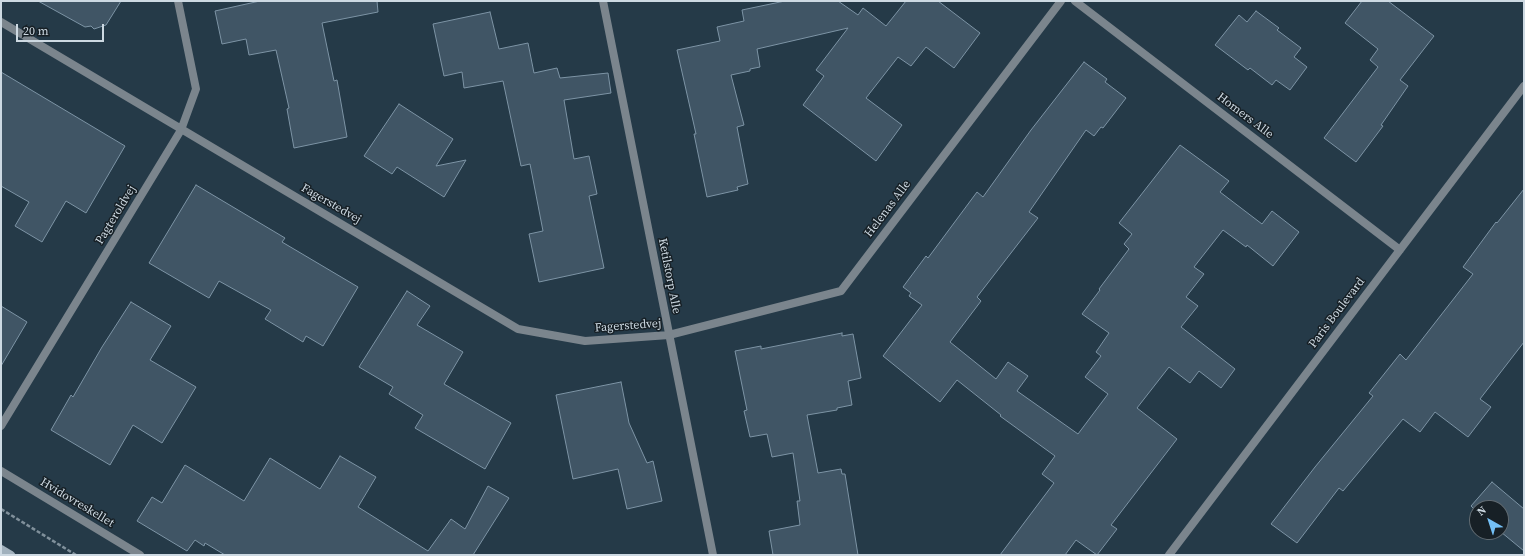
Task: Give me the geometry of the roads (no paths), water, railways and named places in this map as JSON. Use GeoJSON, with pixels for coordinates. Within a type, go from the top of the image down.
{"type":"FeatureCollection","features":[{"type":"Feature","properties":{"kind":"street","name":"Pagteroldvej"},"geometry":{"type":"LineString","coordinates":[[1,426],[181,130],[196,88],[178,1]]}},
{"type":"Feature","properties":{"kind":"street","name":"Ketilstorp Alle"},"geometry":{"type":"LineString","coordinates":[[603,1],[713,555]]}},
{"type":"Feature","properties":{"kind":"street","name":"Helenas Alle"},"geometry":{"type":"LineString","coordinates":[[669,335],[841,291],[1061,1]]}},
{"type":"Feature","properties":{"kind":"street","name":"Homers Alle"},"geometry":{"type":"LineString","coordinates":[[1075,1],[1400,250]]}},
{"type":"Feature","properties":{"kind":"street","name":"Fagerstedvej"},"geometry":{"type":"LineString","coordinates":[[1,22],[518,329],[585,341],[669,335]]}},
{"type":"Feature","properties":{"kind":"street","name":"Paris Boulevard"},"geometry":{"type":"LineString","coordinates":[[1169,555],[1524,86]]}},
{"type":"Feature","properties":{"kind":"street","name":"Hvidovreskellet"},"geometry":{"type":"LineString","coordinates":[[1,471],[140,555]]}},
{"type":"Feature","properties":{"kind":"street"},"geometry":{"type":"LineString","coordinates":[[1,549],[11,555]]}}]}
